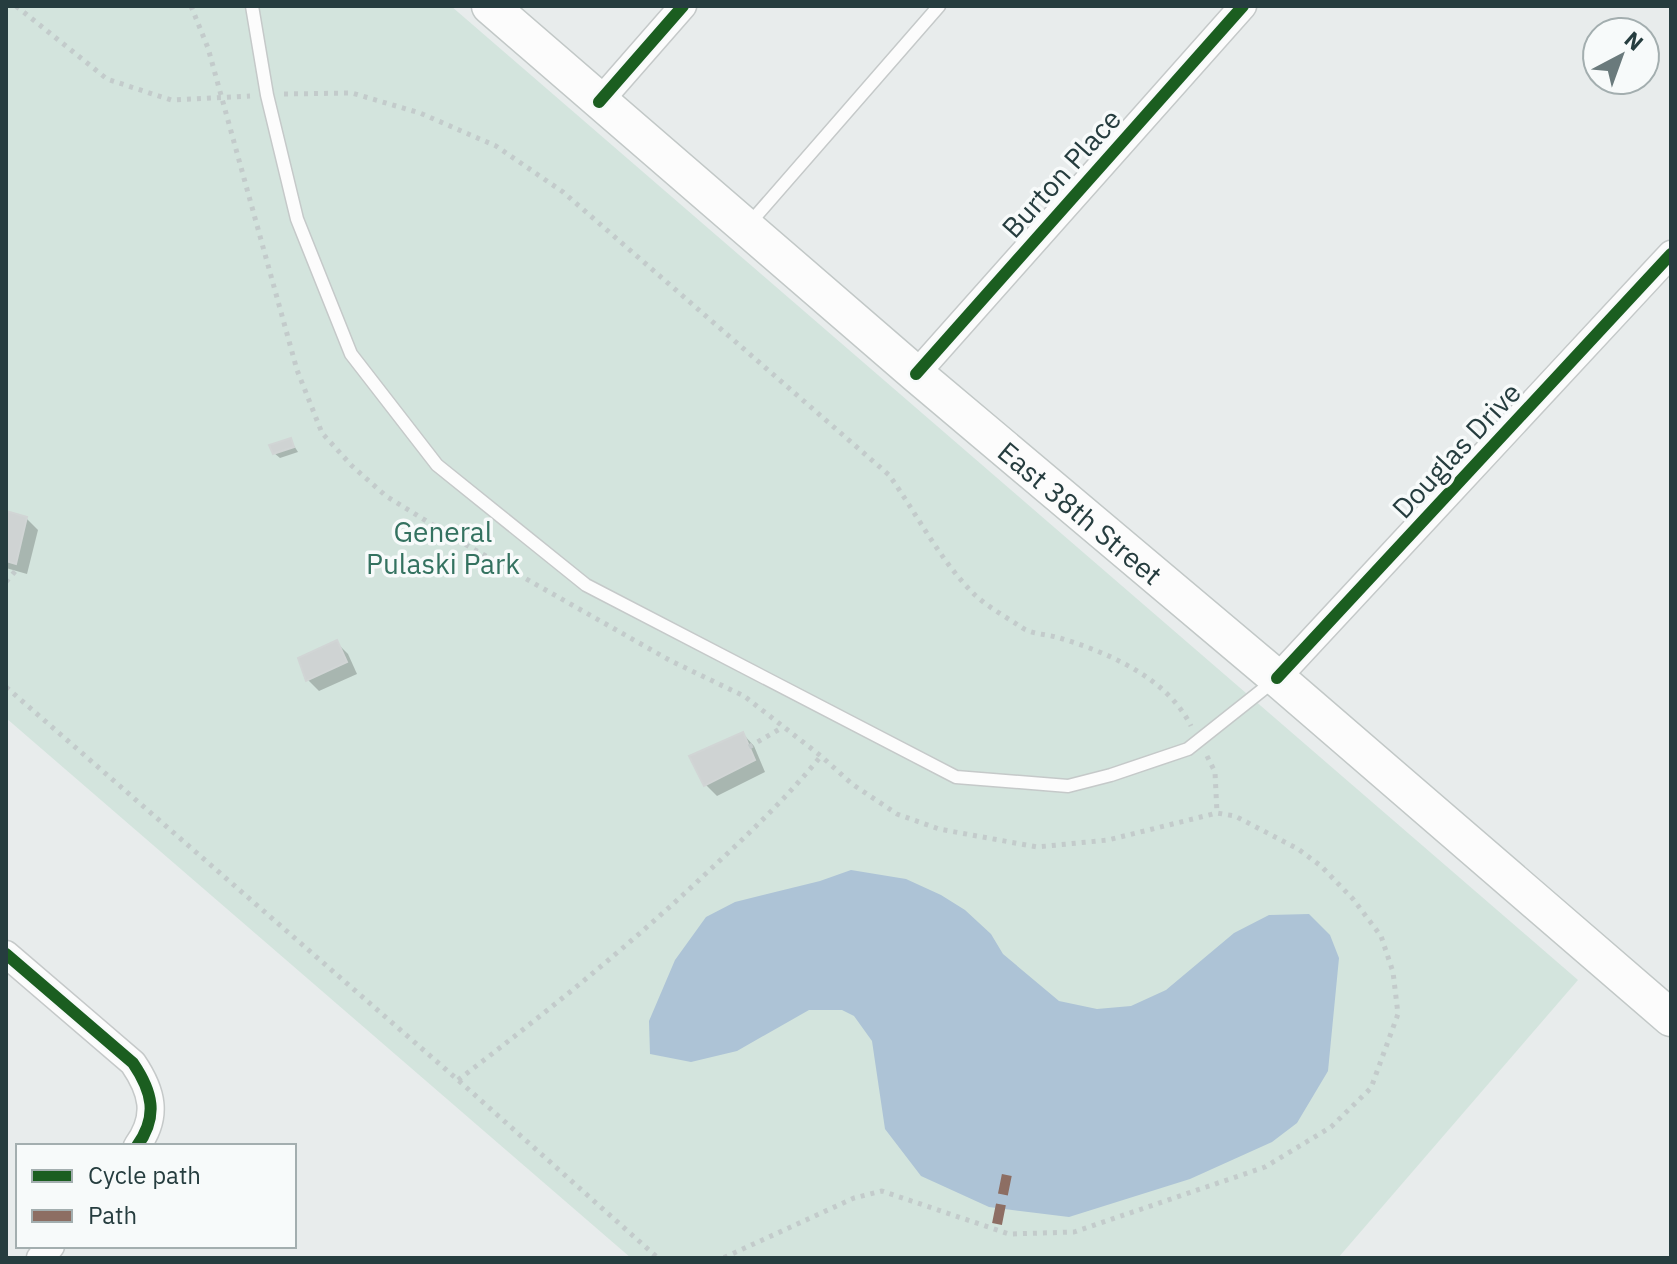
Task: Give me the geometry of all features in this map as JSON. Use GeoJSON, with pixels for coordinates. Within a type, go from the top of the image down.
{"type":"FeatureCollection","features":[{"type":"Feature","properties":{"kind":"main road","name":"East 38th Street"},"geometry":{"type":"LineString","coordinates":[[490,6],[1671,1018]]}},
{"type":"Feature","properties":{"kind":"street"},"geometry":{"type":"LineString","coordinates":[[599,102],[683,6]]}},
{"type":"Feature","properties":{"kind":"street","name":"Burton Place"},"geometry":{"type":"LineString","coordinates":[[916,374],[1243,6]]}},
{"type":"Feature","properties":{"kind":"street","name":"Douglas Drive"},"geometry":{"type":"LineString","coordinates":[[1277,678],[1671,254]]}},
{"type":"Feature","properties":{"kind":"street"},"geometry":{"type":"LineString","coordinates":[[6,954],[133,1063],[147,1084],[151,1101],[150,1118],[140,1141]]}},
{"type":"Feature","properties":{"kind":"lane"},"geometry":{"type":"LineString","coordinates":[[252,6],[267,95],[297,219],[351,354],[437,465],[586,585],[956,777],[1068,786],[1111,775],[1188,749],[1277,678]]}},
{"type":"Feature","properties":{"kind":"lane"},"geometry":{"type":"LineString","coordinates":[[746,228],[939,6]]}},
{"type":"Feature","properties":{"kind":"path"},"geometry":{"type":"LineString","coordinates":[[16,6],[107,79],[171,100],[305,92],[352,93],[420,113],[496,146],[563,192],[889,475],[916,512],[935,546],[976,595],[1025,630],[1113,656],[1155,684],[1187,718],[1215,772],[1217,813]]}},
{"type":"Feature","properties":{"kind":"path"},"geometry":{"type":"LineString","coordinates":[[191,6],[208,48],[297,370],[322,433],[386,496],[671,661],[744,696],[852,784],[897,814],[939,829],[1037,847],[1108,840],[1217,813],[1235,816],[1298,849],[1321,866],[1353,899],[1381,936],[1393,972],[1398,1014],[1371,1088],[1331,1127],[1265,1167],[1074,1232],[1009,1234],[996,1227],[882,1191],[854,1198],[723,1258]]}},
{"type":"Feature","properties":{"kind":"path"},"geometry":{"type":"LineString","coordinates":[[6,582],[17,569]]}},
{"type":"Feature","properties":{"kind":"path"},"geometry":{"type":"LineString","coordinates":[[6,687],[658,1258]]}},
{"type":"Feature","properties":{"kind":"path"},"geometry":{"type":"LineString","coordinates":[[749,747],[783,727]]}},
{"type":"Feature","properties":{"kind":"path"},"geometry":{"type":"LineString","coordinates":[[458,1080],[571,993],[664,914],[741,841],[821,756]]}},
{"type":"Feature","properties":{"kind":"green space","name":"General Pulaski Park"},"geometry":{"type":"Polygon","coordinates":[[[6,6],[451,6],[1578,980],[1338,1258],[631,1258],[6,718],[6,6]]]}},
{"type":"Feature","properties":{"kind":"water"},"geometry":{"type":"Polygon","coordinates":[[[851,870],[906,879],[941,895],[965,910],[991,934],[1003,954],[1059,1001],[1097,1009],[1131,1006],[1166,990],[1234,933],[1269,915],[1309,914],[1330,935],[1339,958],[1328,1071],[1297,1123],[1272,1142],[1190,1179],[1069,1217],[989,1207],[921,1176],[885,1129],[872,1041],[854,1016],[842,1010],[809,1010],[737,1051],[691,1062],[650,1054],[649,1021],[675,960],[706,917],[735,902],[851,870]]]}},
{"type":"Feature","properties":{"kind":"building"},"geometry":{"type":"Polygon","coordinates":[[[291,438],[294,447],[273,454],[269,445],[291,438]]]}},
{"type":"Feature","properties":{"kind":"building"},"geometry":{"type":"Polygon","coordinates":[[[6,511],[27,517],[16,564],[6,561],[6,511]]]}},
{"type":"Feature","properties":{"kind":"building"},"geometry":{"type":"Polygon","coordinates":[[[337,640],[347,662],[306,681],[298,658],[337,640]]]}},
{"type":"Feature","properties":{"kind":"building"},"geometry":{"type":"Polygon","coordinates":[[[743,732],[755,760],[704,786],[689,756],[743,732]]]}},
{"type":"Feature","properties":{"kind":"marked path"},"geometry":{"type":"LineString","coordinates":[[997,1224],[1008,1169]]}},
{"type":"Feature","properties":{"kind":"cycle path"},"geometry":{"type":"LineString","coordinates":[[599,102],[683,6]]}},
{"type":"Feature","properties":{"kind":"cycle path"},"geometry":{"type":"LineString","coordinates":[[916,374],[1243,6]]}},
{"type":"Feature","properties":{"kind":"cycle path"},"geometry":{"type":"LineString","coordinates":[[1277,678],[1671,254]]}},
{"type":"Feature","properties":{"kind":"cycle path"},"geometry":{"type":"LineString","coordinates":[[6,954],[133,1063],[145,1084],[150,1104],[148,1124],[138,1144]]}}]}
